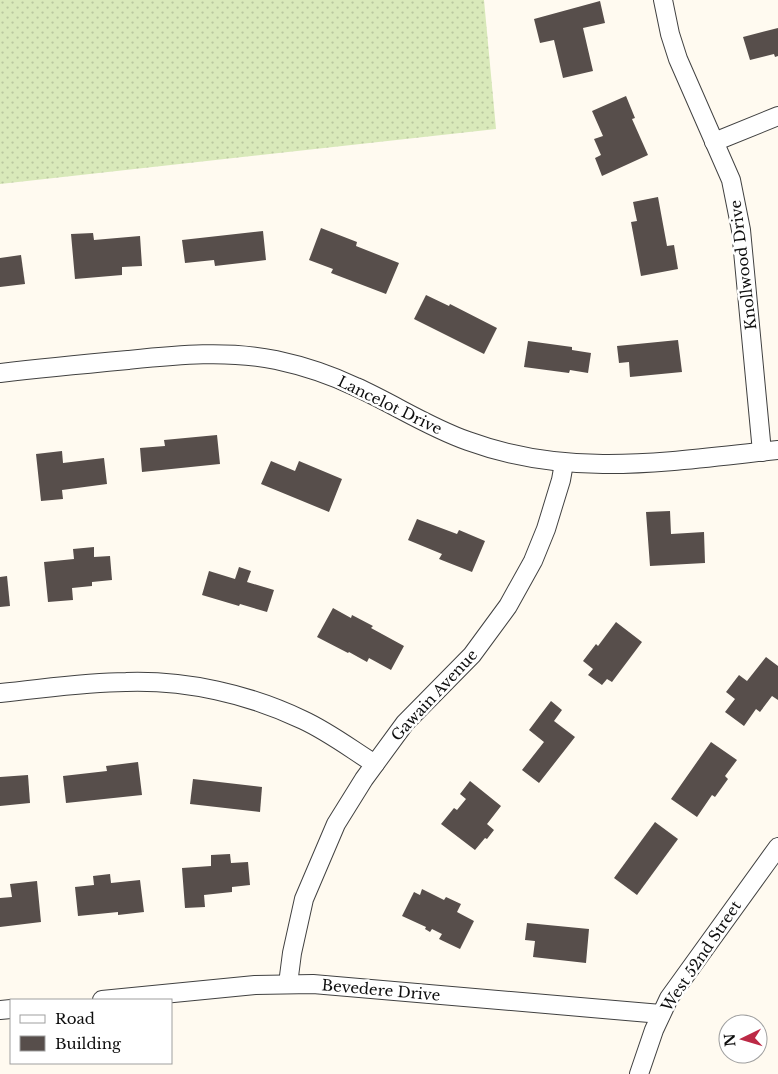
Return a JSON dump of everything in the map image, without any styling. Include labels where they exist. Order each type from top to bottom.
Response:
[{"type":"street","name":"Knollwood Drive","points":[[663,0],[670,34],[678,59],[731,180],[738,214],[770,451]]},
{"type":"street","points":[[714,142],[778,116]]},
{"type":"street","name":"Lancelot Drive","points":[[0,373],[197,354],[232,355],[275,360],[301,366],[342,380],[419,420],[467,441],[518,456],[564,463],[634,465],[770,451]]},
{"type":"street","name":"Gawain Avenue","points":[[288,984],[298,922],[310,882],[336,824],[344,809],[400,729],[472,655],[508,606],[533,561],[546,529],[561,480],[564,463]]},
{"type":"street","points":[[0,693],[126,682],[168,684],[212,690],[254,700],[302,719],[339,740],[375,764]]},
{"type":"street","name":"West 52nd Street","points":[[639,1074],[661,1014],[682,979],[778,847]]},
{"type":"street","name":"Bevedere Drive","points":[[114,999],[288,984],[330,985],[381,991],[661,1014]]},
{"type":"green space","points":[[0,0],[484,0],[496,129],[0,184]]},
{"type":"building","points":[[600,1],[605,23],[583,28],[593,71],[563,78],[554,40],[540,43],[534,19]]},
{"type":"building","points":[[778,28],[778,56],[775,57],[774,54],[750,60],[743,37]]},
{"type":"building","points":[[626,96],[635,118],[632,119],[648,155],[602,176],[595,158],[601,155],[594,139],[603,136],[592,111]]},
{"type":"building","points":[[658,197],[667,246],[674,245],[678,269],[641,276],[631,222],[637,221],[633,202]]},
{"type":"building","points":[[321,228],[357,242],[356,246],[399,263],[386,294],[331,273],[333,269],[309,260]]},
{"type":"building","points":[[263,231],[266,260],[215,266],[214,260],[185,263],[182,240]]},
{"type":"building","points":[[93,233],[94,240],[140,236],[142,266],[122,267],[122,275],[75,279],[71,234]]},
{"type":"building","points":[[21,255],[25,284],[0,287],[0,258]]},
{"type":"building","points":[[426,295],[449,306],[450,304],[497,328],[484,354],[414,319]]},
{"type":"building","points":[[678,340],[682,372],[630,377],[629,362],[619,363],[617,346]]},
{"type":"building","points":[[528,341],[572,347],[572,350],[591,353],[588,373],[570,370],[569,373],[524,367]]},
{"type":"building","points":[[217,435],[220,464],[142,472],[140,448],[165,446],[164,440]]},
{"type":"building","points":[[62,451],[63,463],[104,458],[107,484],[62,490],[63,499],[41,501],[36,454]]},
{"type":"building","points":[[271,461],[295,471],[299,461],[342,479],[329,512],[261,484]]},
{"type":"building","points":[[670,511],[671,534],[704,532],[705,563],[650,566],[646,512]]},
{"type":"building","points":[[417,519],[457,534],[459,530],[485,541],[472,572],[439,559],[442,554],[408,540]]},
{"type":"building","points":[[94,547],[94,557],[110,556],[112,580],[92,582],[92,586],[72,588],[73,600],[48,602],[44,562],[74,559],[73,549]]},
{"type":"building","points":[[239,567],[251,571],[247,582],[274,590],[267,612],[202,595],[209,571],[235,579]]},
{"type":"building","points":[[7,576],[10,606],[0,607],[0,577]]},
{"type":"building","points":[[333,608],[351,618],[352,615],[373,626],[371,628],[404,646],[391,670],[369,658],[367,662],[317,637]]},
{"type":"building","points":[[616,622],[642,642],[612,682],[607,679],[602,685],[588,675],[593,669],[583,661],[596,644],[598,646]]},
{"type":"building","points":[[766,657],[778,666],[778,700],[772,696],[760,712],[756,709],[744,726],[725,712],[735,699],[726,692],[739,675],[747,681]]},
{"type":"building","points":[[551,701],[562,710],[554,721],[575,737],[539,783],[522,770],[544,742],[529,730]]},
{"type":"building","points":[[711,742],[737,760],[725,776],[728,779],[715,797],[712,795],[697,817],[671,799]]},
{"type":"building","points":[[138,762],[142,795],[66,803],[63,776],[107,771],[106,766]]},
{"type":"building","points":[[28,775],[30,803],[0,806],[0,777]]},
{"type":"building","points":[[193,779],[262,787],[260,812],[190,804]]},
{"type":"building","points":[[470,781],[501,806],[487,824],[494,830],[475,850],[441,824],[454,808],[457,810],[466,799],[460,794]]},
{"type":"building","points":[[655,822],[678,839],[637,895],[614,878]]},
{"type":"building","points":[[230,854],[231,863],[248,862],[250,885],[232,887],[232,892],[204,895],[205,907],[185,908],[182,868],[211,866],[211,855]]},
{"type":"building","points":[[110,874],[111,883],[140,880],[144,912],[118,915],[118,912],[78,916],[75,887],[94,885],[93,876]]},
{"type":"building","points":[[37,881],[41,922],[0,927],[0,898],[12,897],[10,884]]},
{"type":"building","points":[[422,889],[444,900],[446,897],[461,904],[457,912],[474,921],[460,949],[439,939],[442,934],[432,929],[430,932],[425,929],[426,927],[402,916],[414,892],[420,895]]},
{"type":"building","points":[[527,923],[589,929],[586,963],[533,957],[535,941],[525,940]]}]
